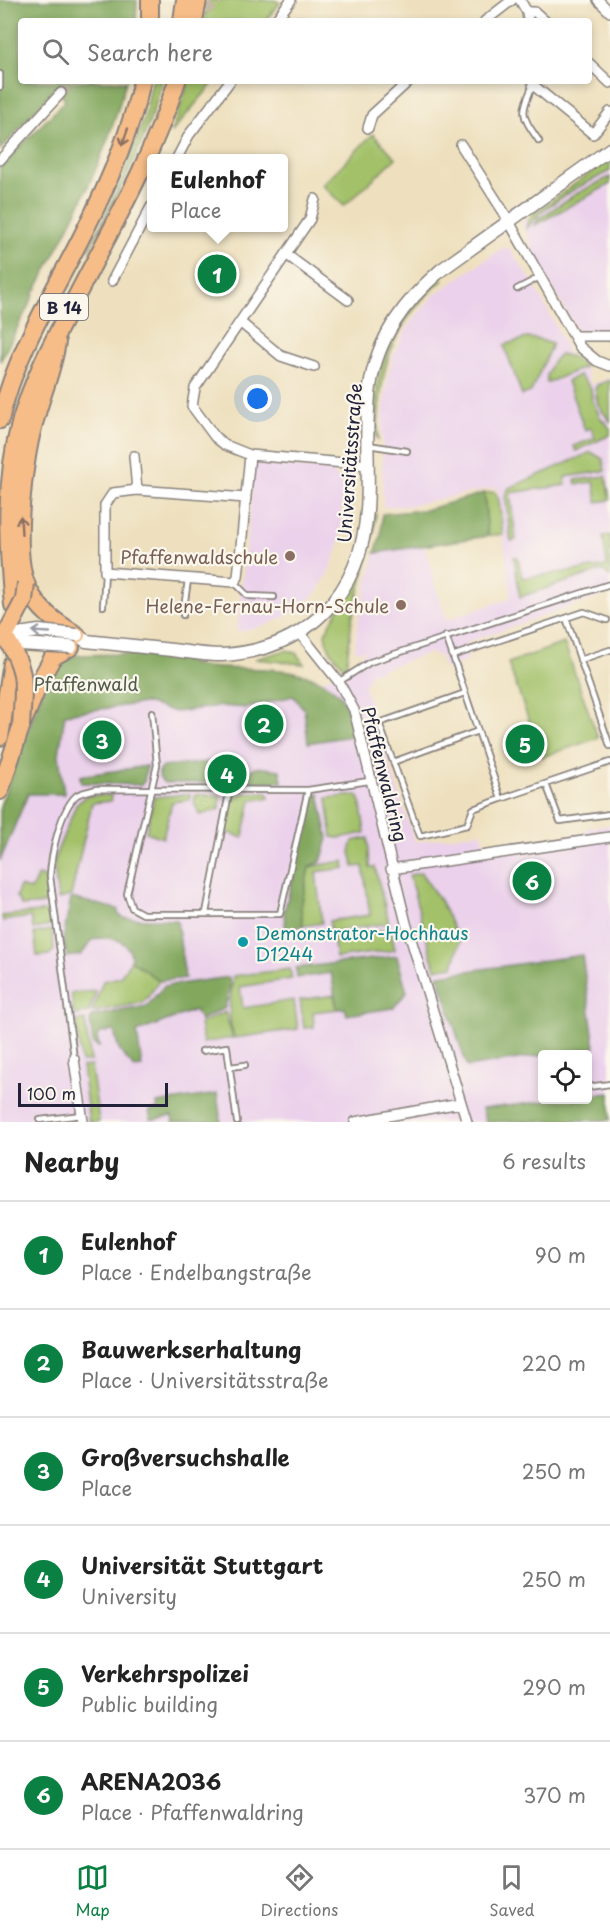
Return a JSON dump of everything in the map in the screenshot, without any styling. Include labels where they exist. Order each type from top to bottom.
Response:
[{"type":"highway","points":[[150,0],[150,18]]},
{"type":"highway","points":[[182,18],[185,0]]},
{"type":"highway","points":[[195,18],[198,0]]},
{"type":"highway","name":"B 14","points":[[0,420],[4,391],[26,342],[106,184],[125,139],[141,84]]},
{"type":"highway","name":"B 14","points":[[7,543],[2,527],[3,476],[15,419],[30,376],[112,216],[148,138],[166,84]]},
{"type":"highway","name":"B 14","points":[[150,154],[176,84]]},
{"type":"highway","name":"B 14","points":[[12,605],[7,543],[10,471],[21,420],[42,362],[147,162]]},
{"type":"highway","name":"B 14","points":[[1,635],[24,600],[26,583],[21,515],[24,471],[35,417],[54,367],[58,332]]},
{"type":"highway","name":"B 14","points":[[26,583],[44,610],[78,641]]},
{"type":"highway","points":[[1,635],[19,659],[24,674],[21,727]]},
{"type":"highway","points":[[0,791],[21,727],[48,664],[58,653],[78,641]]},
{"type":"highway","points":[[0,737],[12,663]]},
{"type":"street","points":[[277,18],[291,0]]},
{"type":"street","points":[[489,18],[512,0]]},
{"type":"street","points":[[520,0],[527,16],[535,12],[542,18]]},
{"type":"street","points":[[598,0],[610,12]]},
{"type":"street","points":[[592,66],[610,83]]},
{"type":"street","points":[[180,154],[189,135],[228,84]]},
{"type":"street","points":[[368,128],[372,115],[406,84]]},
{"type":"street","points":[[534,84],[593,134],[610,112]]},
{"type":"street","points":[[0,160],[61,93]]},
{"type":"street","points":[[461,145],[509,221],[574,336],[585,352],[610,366]]},
{"type":"street","name":"Universitätsstraße","points":[[1,635],[39,631],[78,641],[220,655],[264,647],[299,632],[333,605],[359,556],[367,510],[370,387],[379,351],[391,324],[415,292],[441,270],[610,149]]},
{"type":"street","points":[[315,199],[310,219],[195,388],[192,406],[215,437],[225,445],[250,455],[368,465]]},
{"type":"street","points":[[112,281],[147,215]]},
{"type":"street","points":[[287,255],[348,300]]},
{"type":"street","points":[[241,323],[281,356],[314,367]]},
{"type":"street","points":[[574,336],[610,336]]},
{"type":"street","points":[[246,498],[119,490],[107,498],[104,519],[105,572],[234,582],[238,577],[246,498],[250,455]]},
{"type":"street","points":[[134,456],[137,490]]},
{"type":"street","name":"Pfaffenwaldring","points":[[299,632],[339,682],[354,710],[391,868],[467,1122]]},
{"type":"street","name":"Pfaffenwaldring","points":[[391,868],[610,837]]},
{"type":"street","points":[[74,1059],[83,1118]]},
{"type":"street","points":[[355,1122],[460,1103]]},
{"type":"lane","points":[[0,75],[0,87]]},
{"type":"lane","points":[[533,84],[523,109],[525,121],[539,141]]},
{"type":"lane","points":[[517,289],[540,277]]},
{"type":"lane","points":[[368,445],[406,451]]},
{"type":"lane","points":[[103,606],[105,572]]},
{"type":"lane","points":[[183,615],[188,580]]},
{"type":"lane","points":[[234,582],[248,596],[274,597]]},
{"type":"lane","points":[[339,682],[370,662],[610,584]]},
{"type":"lane","points":[[452,656],[584,612],[607,620]]},
{"type":"lane","points":[[566,618],[610,746]]},
{"type":"lane","points":[[446,636],[501,799]]},
{"type":"lane","points":[[580,660],[610,650]]},
{"type":"lane","points":[[465,693],[379,723],[420,836],[467,825],[473,809],[610,762]]},
{"type":"lane","points":[[152,712],[157,765],[127,894],[132,908],[143,914],[280,914],[308,790]]},
{"type":"lane","points":[[393,762],[478,732]]},
{"type":"lane","points":[[74,1059],[50,876],[51,854],[67,809],[78,795],[96,789],[308,790],[369,781]]},
{"type":"lane","points":[[546,784],[560,821],[610,814]]},
{"type":"lane","points":[[206,913],[230,788]]},
{"type":"lane","points":[[202,1051],[227,1047],[237,1122]]},
{"type":"lane","points":[[230,1067],[245,1065]]},
{"type":"lane","points":[[592,1086],[610,1084]]},
{"type":"lane","points":[[40,1120],[83,1118]]},
{"type":"shaded area","points":[[610,165],[610,330],[584,334],[574,326],[533,252],[522,222]]},
{"type":"shaded area","points":[[502,248],[509,248],[530,278],[568,354],[585,367],[590,385],[610,378],[610,593],[467,642],[471,653],[466,655],[467,661],[444,669],[439,654],[434,656],[432,652],[371,673],[364,686],[415,842],[482,832],[485,848],[587,834],[586,828],[610,825],[610,1122],[0,1122],[0,861],[28,794],[64,794],[59,755],[64,714],[145,703],[176,712],[219,706],[247,708],[293,696],[346,668],[367,650],[355,651],[357,625],[375,553],[424,545],[446,620],[511,598],[497,487],[408,506],[383,507],[382,431],[386,386],[393,356],[409,324],[434,295]]},
{"type":"shaded area","name":"Pfaffenwaldschule","points":[[255,463],[330,470],[343,484],[340,542],[330,570],[318,591],[301,608],[267,625],[237,632]]},
{"type":"green space","points":[[0,0],[137,0],[136,18],[18,18],[18,84],[125,84],[99,162],[63,239],[36,290],[32,293],[34,295],[0,362],[0,167],[65,101],[57,86],[0,150]]},
{"type":"green space","points":[[209,0],[275,0],[280,3],[268,18],[205,18]]},
{"type":"green space","points":[[151,84],[161,84],[140,146],[89,250],[122,179],[145,117]]},
{"type":"green space","points":[[188,84],[212,84],[171,133]]},
{"type":"green space","points":[[373,134],[396,158],[344,206],[322,185]]},
{"type":"green space","points":[[610,159],[610,171],[575,189],[542,211],[526,229],[528,220],[533,214]]},
{"type":"green space","points":[[610,177],[610,184],[535,225],[538,219],[576,194]]},
{"type":"green space","points":[[438,278],[443,280],[410,314],[391,351],[381,393],[378,440],[375,434],[376,393],[385,356],[401,323]]},
{"type":"green space","points":[[527,338],[552,344],[531,392],[522,395],[504,345]]},
{"type":"green space","points":[[561,354],[572,357],[585,367],[547,383],[550,367]]},
{"type":"green space","points":[[579,375],[591,388],[592,399],[600,417],[610,428],[610,435],[576,451],[574,446],[595,438],[591,428],[585,430],[567,381]]},
{"type":"green space","points":[[610,380],[610,422],[598,405],[595,389],[597,385]]},
{"type":"green space","points":[[591,452],[603,459],[605,471],[565,477],[566,485],[510,493],[516,540],[511,541],[505,495],[509,488]]},
{"type":"green space","points":[[606,476],[610,500],[597,502],[594,482],[576,484],[575,480]]},
{"type":"green space","points":[[495,492],[499,500],[503,534],[488,536],[484,493]]},
{"type":"green space","points":[[484,493],[488,536],[375,553],[381,535],[382,514],[425,510]]},
{"type":"green space","points":[[372,513],[376,514],[375,528],[352,619],[346,668],[331,652],[325,633],[362,568],[371,531]]},
{"type":"green space","points":[[610,535],[610,577],[603,570],[520,597],[514,557],[518,557],[522,578],[607,566],[603,536]]},
{"type":"green space","points":[[564,643],[598,738],[542,757],[508,663]]},
{"type":"green space","points":[[287,650],[296,653],[304,664],[255,659]]},
{"type":"green space","name":"Pfaffenwald","points":[[79,655],[158,656],[180,659],[203,667],[275,670],[309,676],[324,683],[342,697],[348,713],[352,736],[308,743],[304,709],[293,696],[247,708],[219,706],[176,712],[145,703],[65,714],[59,755],[64,794],[28,794],[0,861],[0,806],[48,676],[61,662]]},
{"type":"green space","points":[[235,759],[238,771],[236,783],[164,783],[159,777],[159,771],[163,767]]},
{"type":"green space","points":[[147,766],[144,782],[140,785],[81,783],[80,776]]},
{"type":"green space","points":[[256,767],[280,770],[282,782],[252,782],[248,779],[249,771]]},
{"type":"green space","points":[[268,792],[269,798],[251,800],[243,838],[225,831],[233,797],[242,793]]},
{"type":"green space","points":[[190,794],[189,800],[172,802],[163,838],[146,832],[154,797]]},
{"type":"green space","points":[[195,794],[220,796],[220,809],[200,815],[194,803]]},
{"type":"green space","points":[[319,794],[328,838],[321,862],[309,867],[301,907],[303,926],[289,929],[285,926],[284,912],[314,795]]},
{"type":"green space","points":[[111,795],[111,801],[92,803],[71,896],[58,899],[54,868],[56,854],[76,805],[86,796]]},
{"type":"green space","points":[[357,795],[360,799],[365,833],[339,838],[332,837],[327,798]]},
{"type":"green space","points":[[368,838],[370,867],[375,867],[389,923],[331,932],[329,921],[370,915],[363,866],[354,867],[350,852],[353,841]]},
{"type":"green space","points":[[344,861],[345,868],[316,872],[322,923],[303,926],[301,907],[309,867]]},
{"type":"green space","points":[[421,873],[441,902],[458,938],[461,937],[453,966],[435,969],[409,875]]},
{"type":"green space","points":[[38,875],[45,877],[47,900],[45,904],[22,906],[16,897],[20,886],[31,890]]},
{"type":"green space","points":[[71,898],[118,909],[118,914],[124,918],[177,920],[185,978],[159,981],[131,960],[127,947],[118,940],[93,939],[81,955],[67,957],[63,939]]},
{"type":"green space","points":[[47,911],[51,926],[33,929],[31,917],[3,921],[2,916]]},
{"type":"green space","points":[[391,929],[395,950],[336,958],[333,937]]},
{"type":"green space","points":[[52,930],[54,950],[49,955],[37,956],[34,933]]},
{"type":"green space","points":[[582,955],[595,1047],[576,1050],[538,1050],[538,1056],[467,1067],[438,975]]},
{"type":"green space","points":[[397,956],[407,992],[393,1008],[347,1015],[345,1008],[337,1009],[331,973],[297,978],[296,968]]},
{"type":"green space","points":[[131,960],[159,981],[146,1000],[141,1003],[92,1012],[103,981],[120,977]]},
{"type":"green space","points":[[290,969],[292,979],[240,987],[243,1008],[294,1000],[298,1029],[235,1038],[229,1015],[233,976]]},
{"type":"green space","points":[[229,977],[230,987],[225,1008],[200,1020],[195,1010],[137,1032],[142,1067],[134,1068],[119,1050],[114,1031],[102,1032],[97,1037],[99,1047],[93,1044],[90,1021],[93,1016],[147,1006],[164,986]]},
{"type":"green space","points":[[96,991],[89,1012],[74,1015],[71,993]]},
{"type":"green space","points":[[334,995],[337,1009],[313,1012],[314,1027],[304,1028],[300,1000]]},
{"type":"green space","points":[[225,1012],[233,1038],[203,1043],[200,1023]]},
{"type":"green space","points":[[85,1020],[91,1061],[81,1062],[76,1021]]},
{"type":"green space","points":[[91,1066],[99,1122],[89,1122],[82,1067]]},
{"type":"green space","points":[[610,1093],[610,1120],[486,1122],[482,1109],[538,1102],[538,1104],[592,1104],[592,1095]]},
{"type":"green space","points":[[217,1094],[221,1122],[173,1122],[172,1116],[151,1120],[149,1111],[158,1109],[157,1103]]},
{"type":"tunnel","points":[[197,18],[219,0]]},
{"type":"tunnel","points":[[61,93],[72,84]]},
{"type":"place","name":"Eulenhof","points":[[217,274]]},
{"type":"place","name":"Pfaffenwaldschule","points":[[290,556]]},
{"type":"place","name":"Helene-Fernau-Horn-Schule","points":[[401,605]]},
{"type":"place","name":"Bauwerkserhaltung","points":[[264,724]]},
{"type":"place","name":"Großversuchshalle","points":[[102,740]]},
{"type":"place","name":"Verkehrspolizei","points":[[525,744]]},
{"type":"place","name":"Universität Stuttgart","points":[[227,774]]},
{"type":"place","name":"ARENA2036","points":[[532,881]]},
{"type":"place","name":"Demonstrator-Hochhaus D1244","points":[[243,942]]}]
